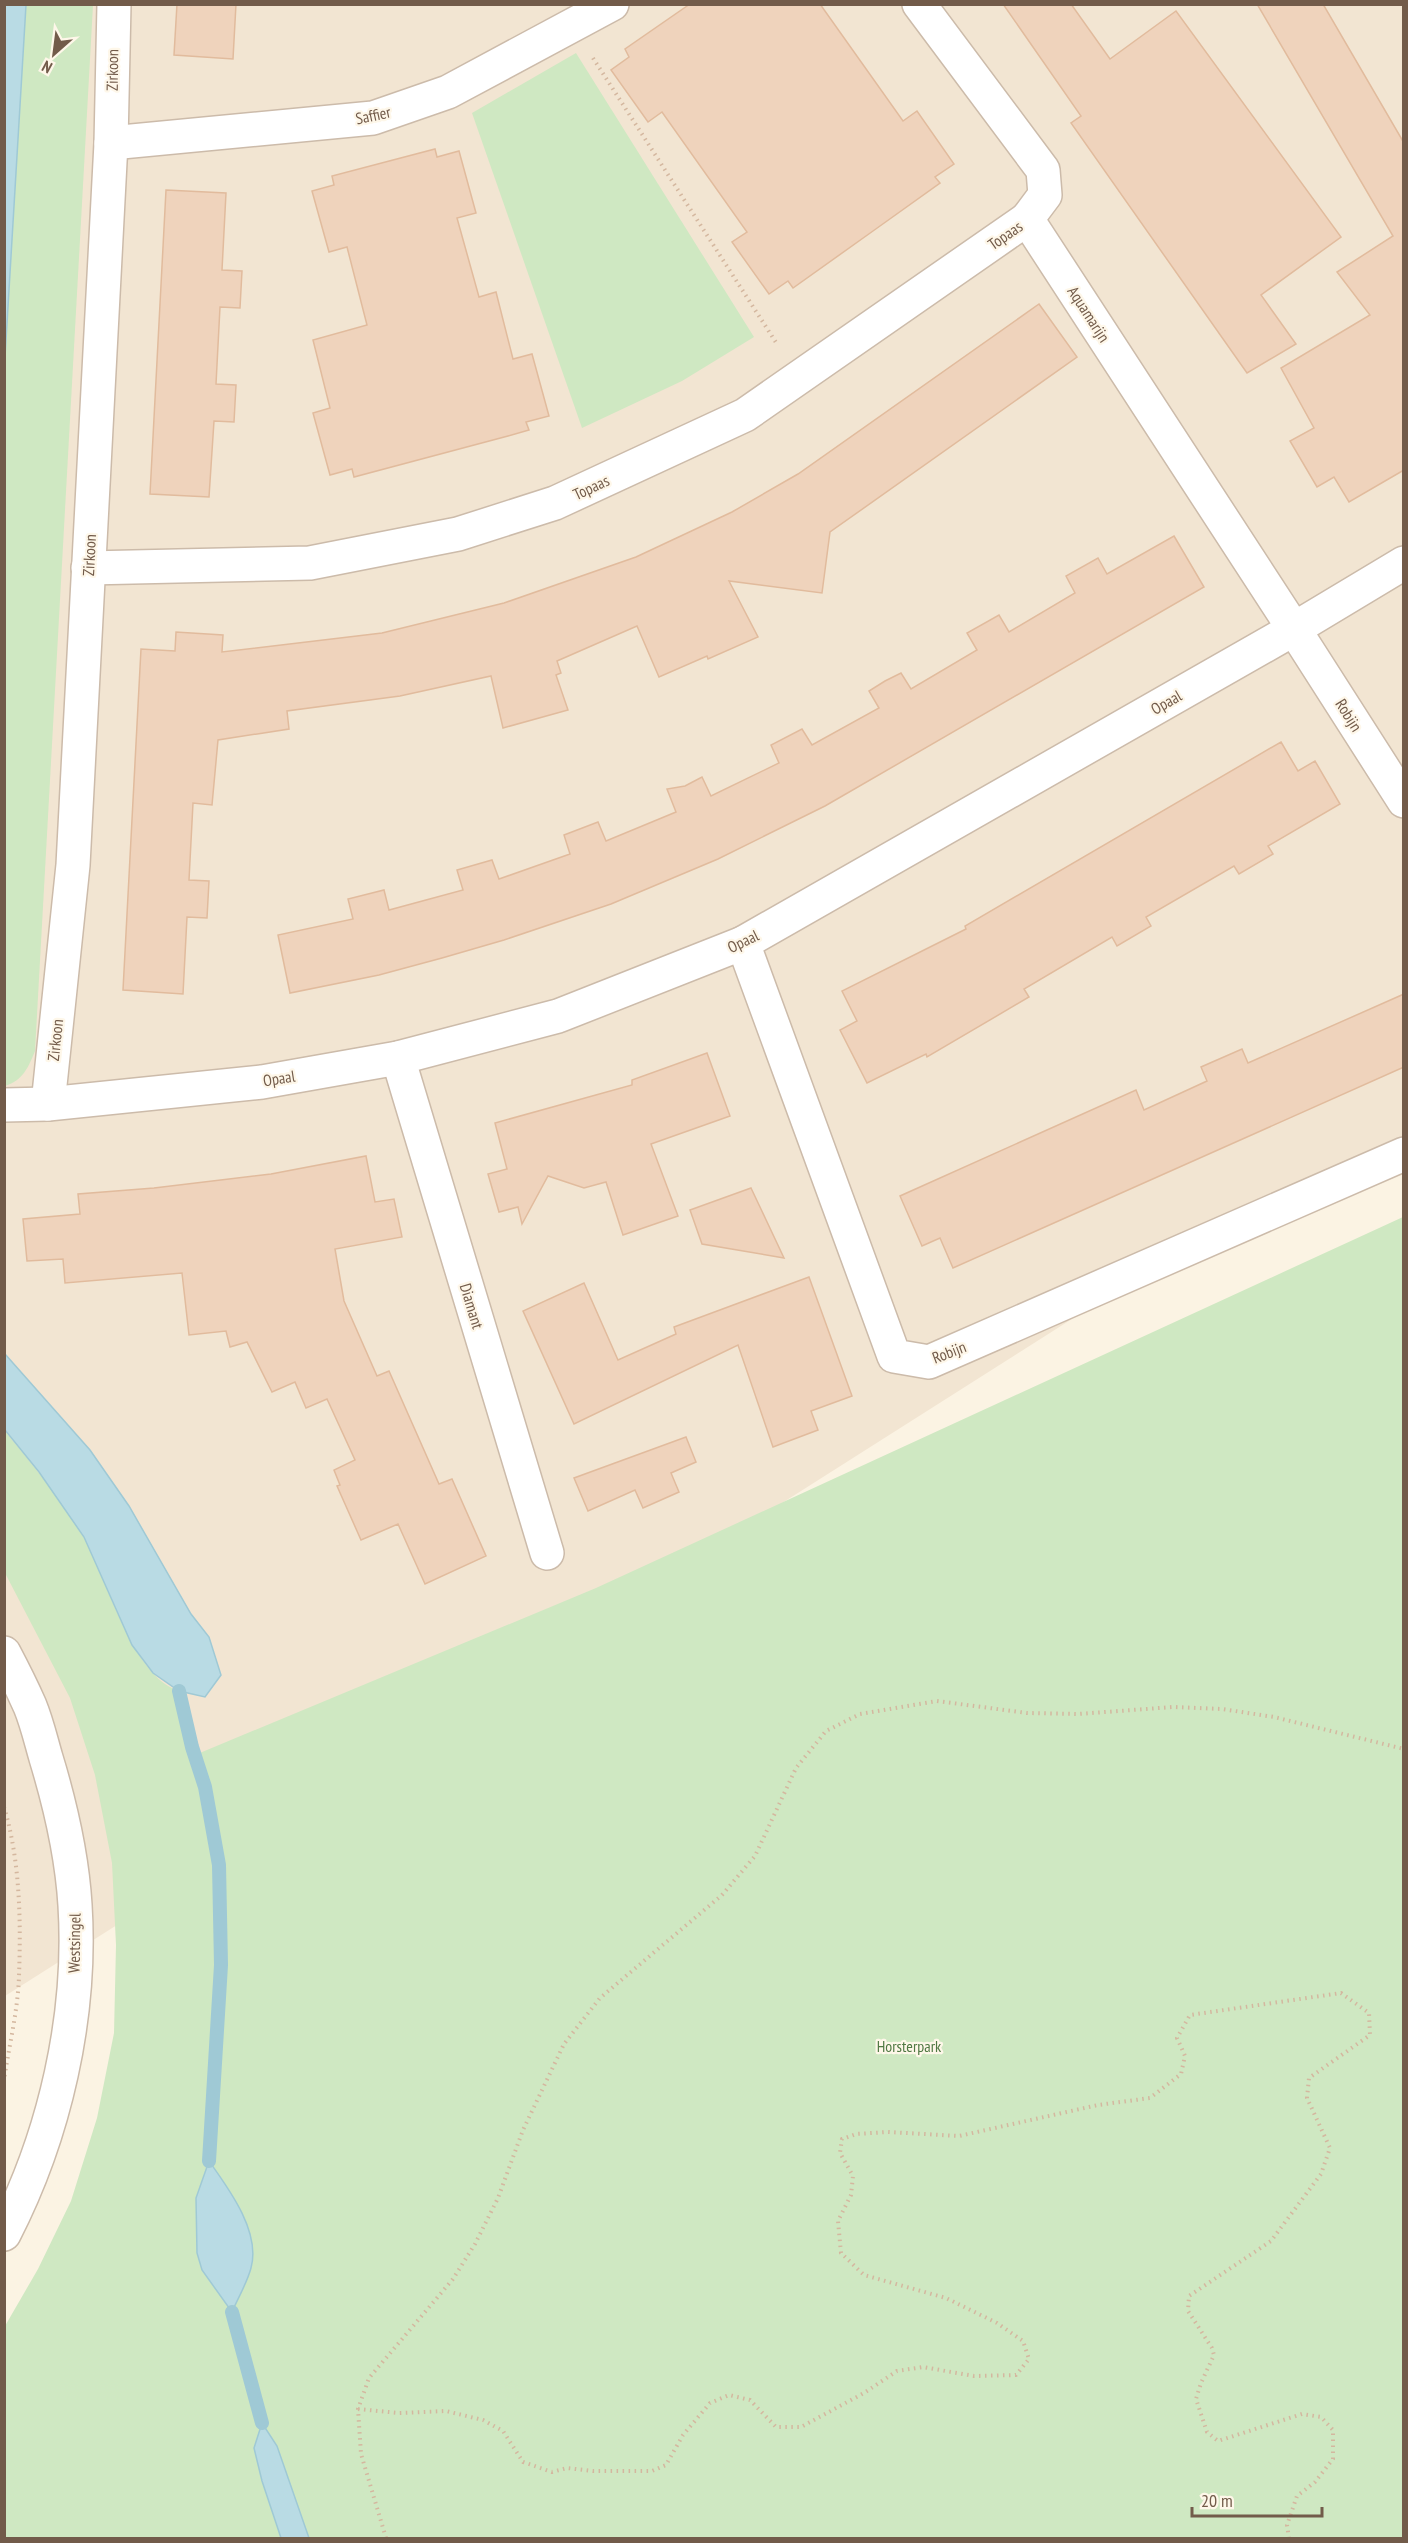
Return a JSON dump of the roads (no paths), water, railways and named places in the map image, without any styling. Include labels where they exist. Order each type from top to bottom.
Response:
[{"type":"street","name":"Zirkoon","points":[[48,1104],[73,865],[111,143],[114,4]]},
{"type":"street","name":"Saffier","points":[[111,143],[373,118],[448,92],[573,27],[612,4]]},
{"type":"street","points":[[919,4],[1043,170],[1045,195],[1027,219]]},
{"type":"street","name":"Topaas","points":[[88,568],[310,562],[458,534],[566,499],[745,415],[1027,219]]},
{"type":"street","name":"Aquamarijn","points":[[1027,219],[1294,628]]},
{"type":"street","name":"Opaal","points":[[4,1105],[48,1104],[262,1082],[398,1058],[558,1016],[743,943],[1404,563]]},
{"type":"street","name":"Robijn","points":[[1294,628],[1404,801]]},
{"type":"street","name":"Robijn","points":[[743,943],[894,1356],[929,1362],[1404,1154]]},
{"type":"street","name":"Diamant","points":[[398,1058],[547,1553]]},
{"type":"street","name":"Westsingel","points":[[4,1653],[31,1708],[59,1801],[75,1904],[74,1977],[65,2056],[45,2132],[22,2201],[4,2234]]},
{"type":"water","points":[[4,5],[26,5],[5,357]]},
{"type":"water","points":[[5,1354],[90,1450],[129,1506],[191,1614],[209,1637],[221,1675],[205,1697],[179,1691],[153,1673],[132,1645],[84,1537],[39,1472],[5,1430]]},
{"type":"water","points":[[209,2161],[234,2198],[251,2240],[253,2254],[251,2268],[232,2312],[202,2270],[197,2253],[196,2198]]},
{"type":"water","points":[[262,2423],[277,2446],[309,2538],[281,2538],[262,2481],[254,2448]]},
{"type":"waterway","points":[[179,1691],[192,1747],[205,1787],[219,1865],[221,1965],[209,2161]]},
{"type":"waterway","points":[[232,2312],[262,2423]]},
{"type":"park label","name":"Horsterpark","points":[[909,2046]]}]
